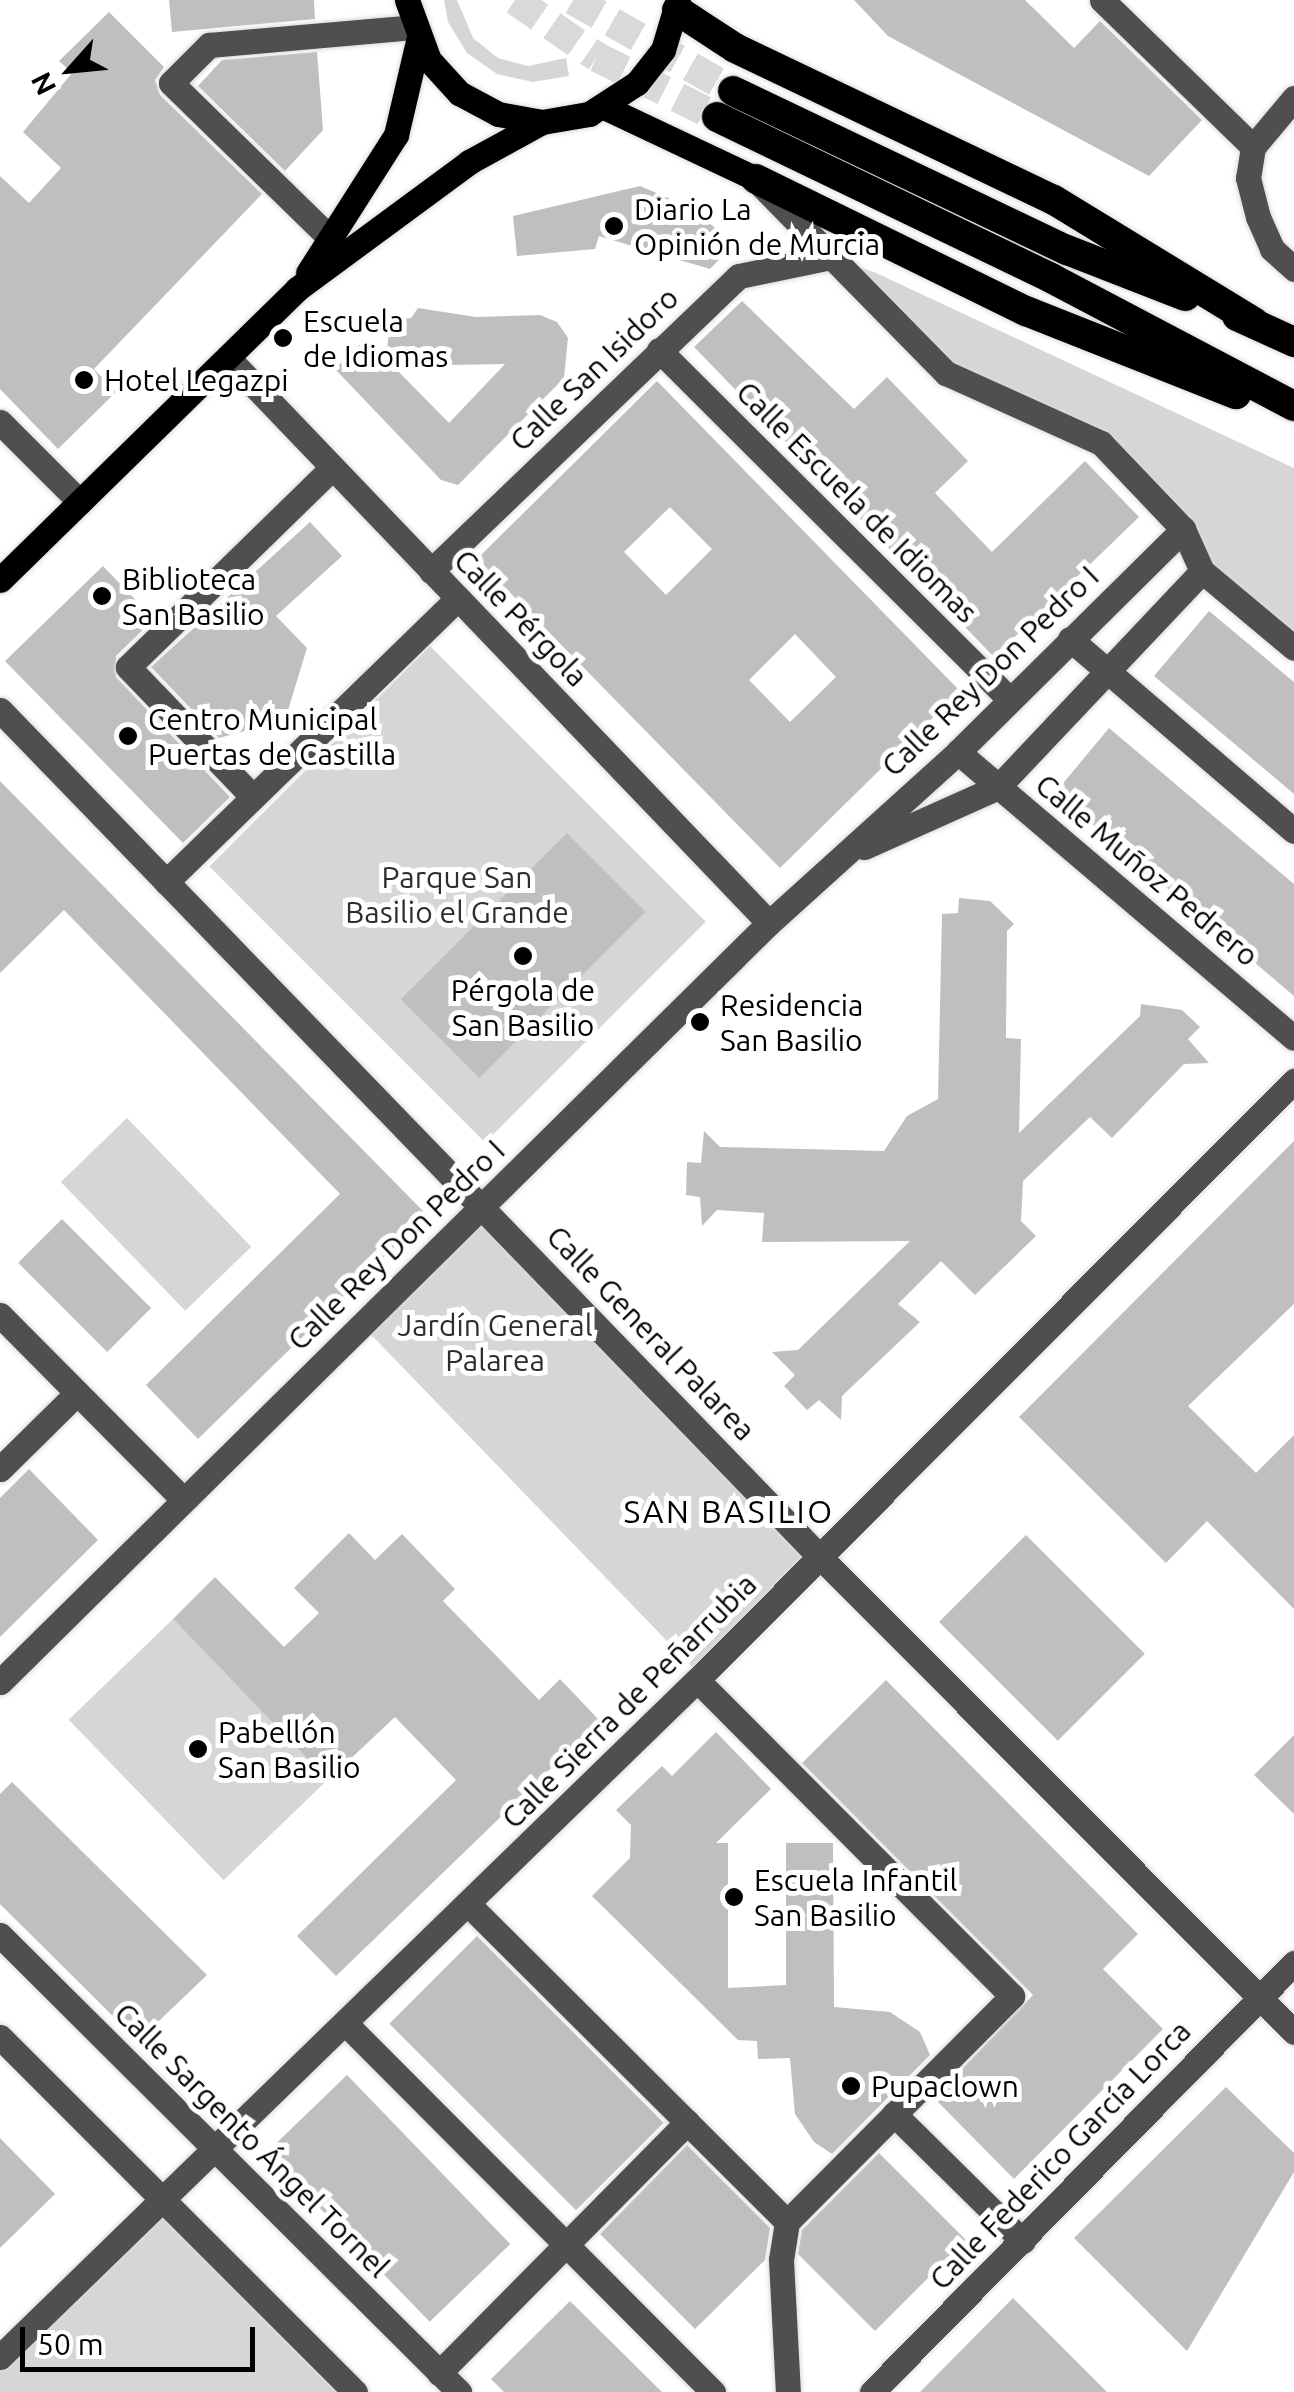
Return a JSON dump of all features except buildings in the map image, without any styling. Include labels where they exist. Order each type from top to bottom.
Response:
[{"type":"highway","points":[[677,5],[735,48],[1054,200],[1254,322],[1294,342]]},
{"type":"highway","points":[[1254,322],[1066,250],[724,104],[1294,406]]},
{"type":"highway","points":[[756,179],[1026,311],[1294,417]]},
{"type":"main road","points":[[407,0],[416,34],[442,78],[478,105],[542,122]]},
{"type":"main road","points":[[0,580],[297,290],[470,162],[542,122],[604,108],[652,68],[677,5]]},
{"type":"main road","points":[[297,290],[396,134],[416,34]]},
{"type":"main road","points":[[604,108],[756,179]]},
{"type":"street","points":[[1103,1],[1253,147]]},
{"type":"street","points":[[330,238],[171,83],[208,44],[416,34]]},
{"type":"street","points":[[1294,98],[1253,147],[1248,178],[1258,217],[1272,248],[1294,269]]},
{"type":"street","points":[[756,179],[826,258],[946,373],[1100,443],[1183,529],[1202,571],[1294,648]]},
{"type":"street","name":"Calle San Isidoro","points":[[431,571],[739,276],[826,258]]},
{"type":"street","name":"Calle Escuela de Idiomas","points":[[660,350],[1009,699]]},
{"type":"street","name":"Calle Pérgola","points":[[228,358],[769,923]]},
{"type":"street","points":[[0,422],[80,502]]},
{"type":"street","points":[[252,796],[128,666],[332,468]]},
{"type":"street","name":"Calle Rey Don Pedro I","points":[[0,1682],[769,923],[958,752],[1183,529]]},
{"type":"street","name":"Calle Rey Don Pedro I","points":[[841,858],[998,787],[1202,571]]},
{"type":"street","points":[[166,882],[457,598]]},
{"type":"street","points":[[1070,639],[1294,831]]},
{"type":"street","name":"Calle General Palarea","points":[[0,710],[484,1204],[820,1558],[1294,2032]]},
{"type":"street","name":"Calle Muñoz Pedrero","points":[[958,752],[1294,1038]]},
{"type":"street","name":"Calle Sierra de Peñarrubia","points":[[0,2357],[165,2202],[698,1680],[1294,1081]]},
{"type":"street","points":[[0,1315],[183,1499]]},
{"type":"street","points":[[0,1469],[76,1394]]},
{"type":"street","points":[[698,1680],[1012,1996],[786,2222],[782,2260],[788,2392]]},
{"type":"street","points":[[468,1905],[786,2222]]},
{"type":"street","name":"Calle Sargento Ángel Tornel","points":[[0,1935],[459,2392]]},
{"type":"street","name":"Calle Federico García Lorca","points":[[872,2392],[1294,1963]]},
{"type":"street","points":[[346,2024],[713,2392]]},
{"type":"street","points":[[0,2037],[355,2392]]},
{"type":"street","points":[[894,2114],[1023,2240]]},
{"type":"street","points":[[439,2372],[688,2122]]},
{"type":"green space","points":[[444,0],[457,0],[473,38],[498,58],[528,66],[566,58],[569,76],[533,82],[497,74],[467,53],[448,22]]},
{"type":"green space","points":[[826,258],[874,272],[1294,468],[1294,648],[1202,571],[1101,443],[946,373]]},
{"type":"green space","name":"Parque San Basilio el Grande","points":[[430,646],[706,922],[485,1142],[209,867]]},
{"type":"green space","points":[[127,1118],[251,1247],[185,1311],[61,1182]]},
{"type":"green space","name":"Jardín General Palarea","points":[[484,1204],[822,1554],[699,1674],[360,1323]]},
{"type":"green space","name":"Pabellón San Basilio","points":[[173,1619],[328,1779],[224,1880],[69,1720]]},
{"type":"green space","points":[[165,2202],[355,2392],[0,2392],[0,2357]]},
{"type":"tunnel","points":[[515,0],[597,57],[717,117]]},
{"type":"tunnel","points":[[573,0],[733,91]]},
{"type":"place","name":"Diario La Opinión de Murcia","points":[[614,226]]},
{"type":"place","name":"Escuela de Idiomas","points":[[283,338]]},
{"type":"place","name":"Hotel Legazpi","points":[[84,380]]},
{"type":"place","name":"Biblioteca San Basilio","points":[[102,596]]},
{"type":"place","name":"Centro Municipal Puertas de Castilla","points":[[128,736]]},
{"type":"place","name":"Pérgola de San Basilio","points":[[523,956]]},
{"type":"place","name":"Residencia San Basilio","points":[[700,1022]]},
{"type":"place","name":"Pabellón San Basilio","points":[[198,1749]]},
{"type":"place","name":"Escuela Infantil San Basilio","points":[[734,1897]]},
{"type":"place","name":"Pupaclown","points":[[851,2086]]},
{"type":"district","name":"SAN BASILIO","points":[[729,1511]]}]
